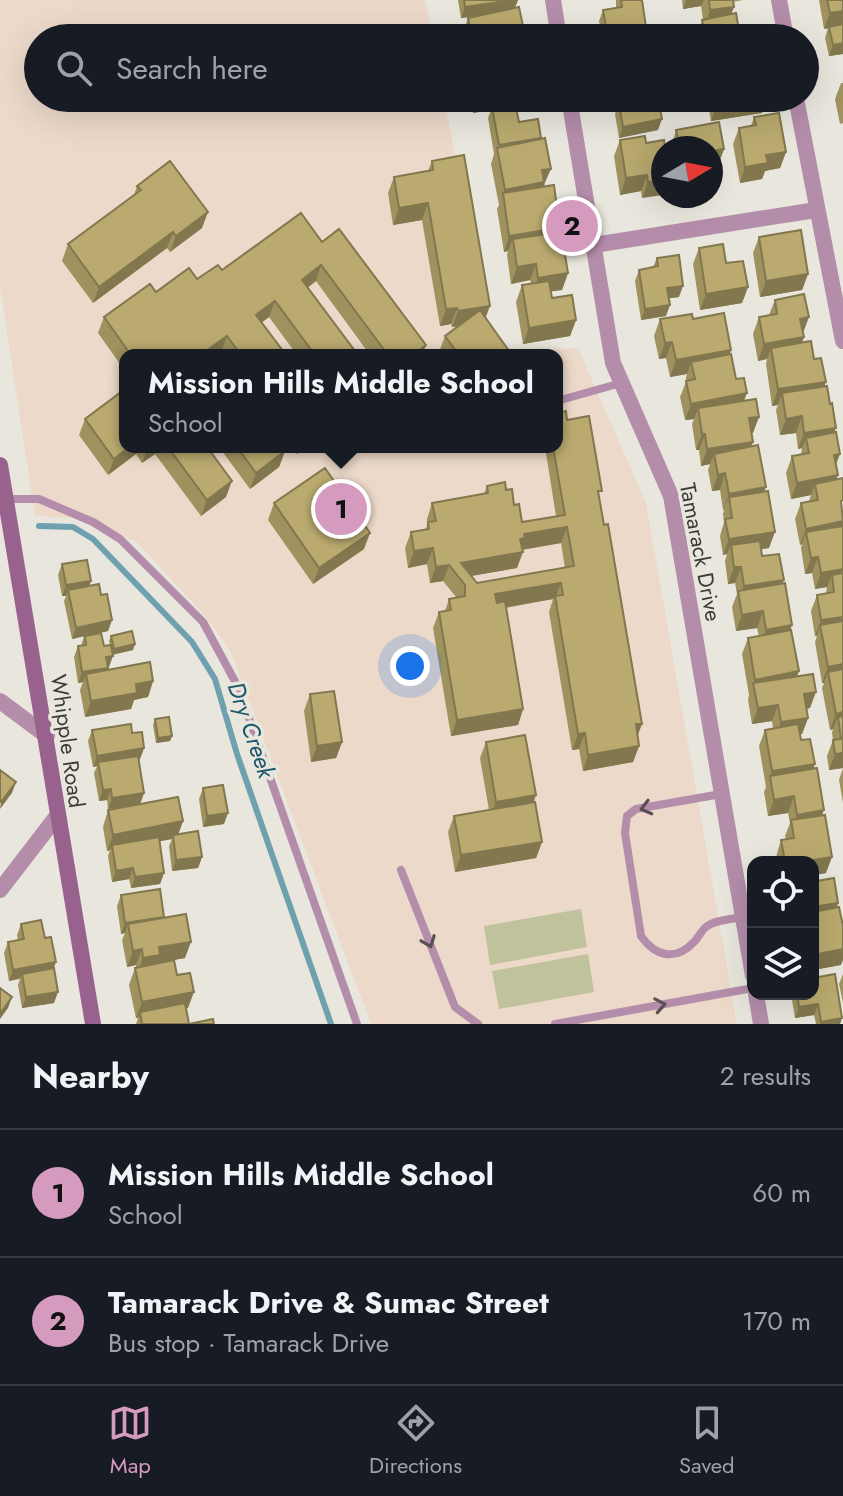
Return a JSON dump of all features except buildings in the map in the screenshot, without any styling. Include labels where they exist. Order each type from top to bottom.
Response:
[{"type":"main road","name":"Whipple Road","points":[[0,465],[93,1024]]},
{"type":"street","points":[[553,0],[557,24]]},
{"type":"street","points":[[779,0],[783,24]]},
{"type":"street","name":"Tamarack Drive","points":[[571,112],[613,363],[671,496],[747,941]]},
{"type":"street","points":[[798,112],[843,341]]},
{"type":"street","points":[[594,245],[816,210]]},
{"type":"street","points":[[0,701],[47,736]]},
{"type":"street","points":[[0,890],[57,816]]},
{"type":"street","points":[[757,1000],[761,1024]]},
{"type":"lane","points":[[563,399],[621,383]]},
{"type":"lane","points":[[5,499],[39,499],[93,522],[120,539],[203,622],[238,687],[357,1024]]},
{"type":"lane","points":[[722,794],[636,809],[627,816],[625,833],[641,936],[649,948],[659,954],[681,952],[693,944],[708,924],[743,917]]},
{"type":"lane","points":[[401,870],[455,1007],[478,1024]]},
{"type":"lane","points":[[555,1024],[747,989]]},
{"type":"shaded area","points":[[0,0],[425,0],[430,24],[24,24],[24,112],[447,112],[488,323],[505,349],[119,349],[119,453],[563,453],[563,349],[554,349],[578,348],[646,503],[737,1024],[371,1024],[231,652],[206,617],[136,541],[73,518],[35,516],[0,286]]},
{"type":"green space","points":[[581,909],[587,947],[490,965],[484,926]]},
{"type":"green space","points":[[588,954],[594,992],[499,1009],[492,971]]},
{"type":"waterway","name":"Dry Creek","points":[[39,526],[73,527],[93,539],[192,642],[215,679],[237,754],[331,1024]]},
{"type":"place","name":"Tamarack Drive & Sumac Street","points":[[572,226]]},
{"type":"place","name":"Mission Hills Middle School","points":[[341,509]]}]
